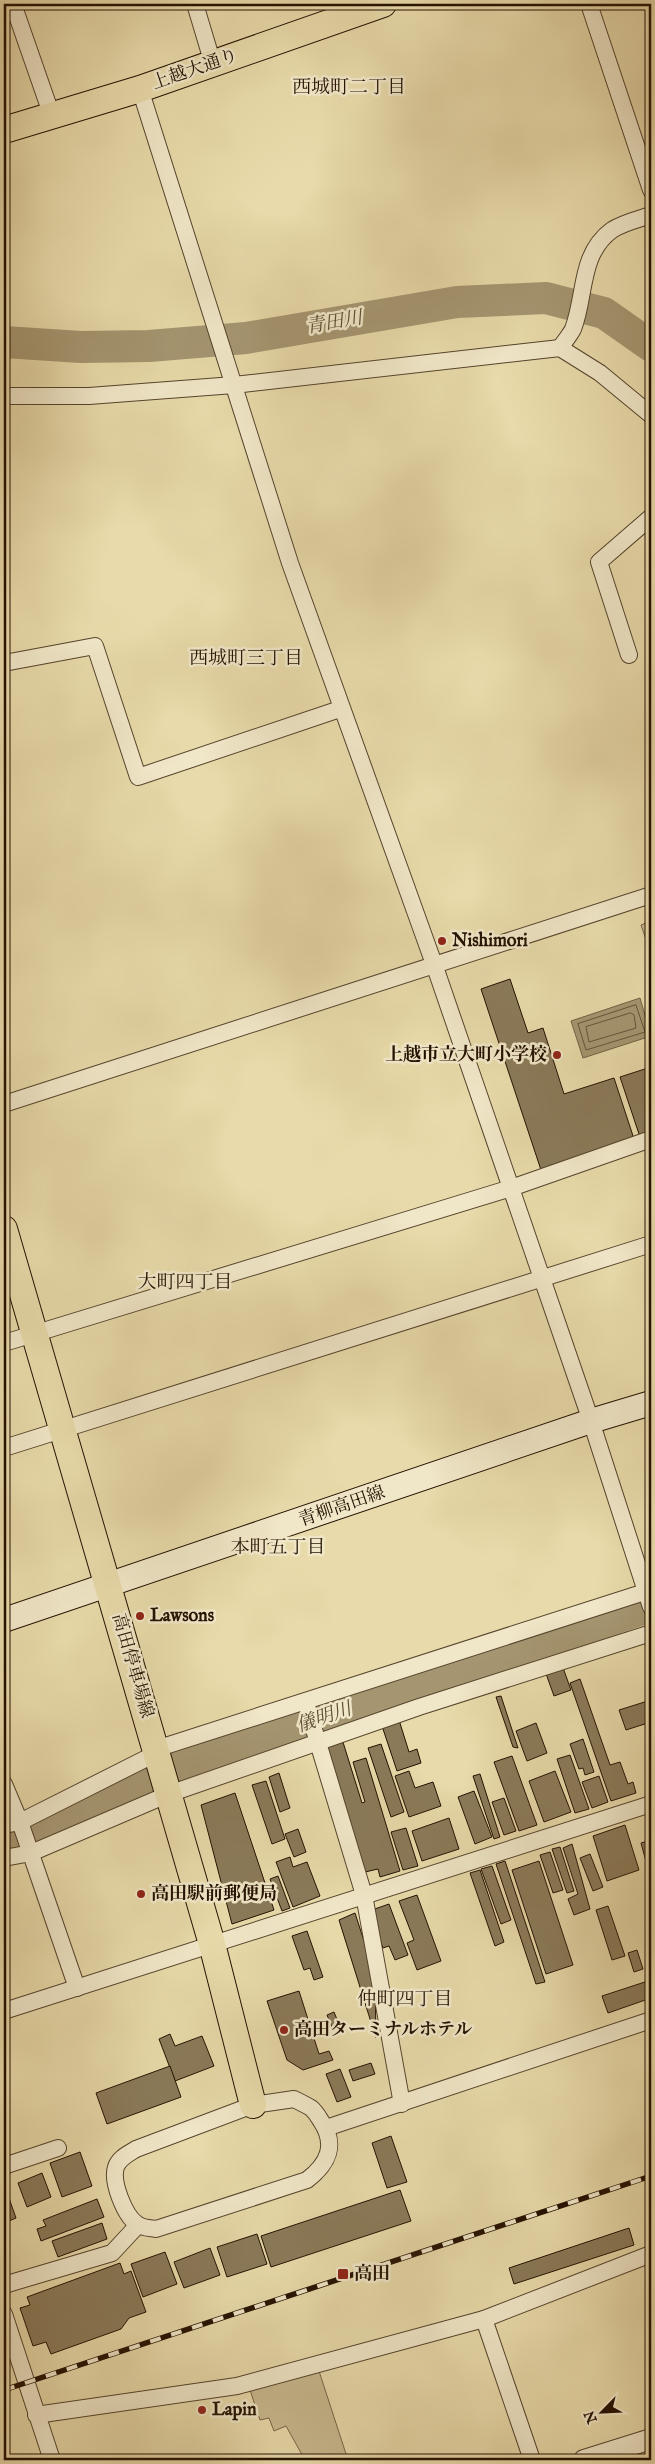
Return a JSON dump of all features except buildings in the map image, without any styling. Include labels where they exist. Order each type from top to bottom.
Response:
[{"type":"main road","name":"上越大通り","points":[[4,130],[140,89],[375,5]]},
{"type":"main road","name":"高田停車場線","points":[[4,1228],[61,1430],[109,1586],[212,1944],[253,2106]]},
{"type":"main road","name":"青柳高田線","points":[[4,1620],[109,1586],[591,1421],[651,1403]]},
{"type":"street","points":[[12,4],[52,116]]},
{"type":"street","points":[[195,4],[212,64]]},
{"type":"street","points":[[589,4],[651,190]]},
{"type":"street","points":[[12,1824],[162,1768],[307,1707],[650,1596],[434,964],[340,709],[290,562],[140,89]]},
{"type":"street","points":[[560,348],[573,329],[584,277],[592,253],[599,242],[613,229],[651,215]]},
{"type":"street","points":[[4,396],[89,396],[232,377],[560,348],[600,373],[651,415]]},
{"type":"street","points":[[630,655],[600,562],[651,517]]},
{"type":"street","points":[[4,663],[95,646],[138,777],[340,709]]},
{"type":"street","points":[[4,1104],[651,895]]},
{"type":"street","points":[[4,1343],[510,1188],[651,1139]]},
{"type":"street","points":[[4,1448],[651,1244]]},
{"type":"street","points":[[4,1858],[30,1853],[162,1768],[318,1741],[651,1633]]},
{"type":"street","points":[[307,1707],[364,1895],[402,2104]]},
{"type":"street","points":[[4,1784],[12,1824],[30,1853],[77,1988]]},
{"type":"street","points":[[4,2011],[651,1804]]},
{"type":"street","points":[[326,2128],[651,2020]]},
{"type":"street","points":[[294,2099],[313,2109],[326,2128],[329,2140],[328,2156],[321,2170],[307,2180],[156,2229],[138,2225],[122,2205],[114,2177],[116,2167],[123,2156],[136,2149],[253,2106],[294,2099]]},
{"type":"street","points":[[4,2166],[58,2148]]},
{"type":"street","points":[[4,2285],[112,2253],[138,2225]]},
{"type":"street","points":[[36,2415],[238,2386],[484,2319],[651,2254]]},
{"type":"street","points":[[4,2314],[52,2460]]},
{"type":"street","points":[[484,2319],[532,2460]]},
{"type":"street","points":[[584,2460],[651,2439]]},
{"type":"shaded area","points":[[651,921],[651,954],[641,925]]},
{"type":"shaded area","points":[[318,2368],[348,2460],[305,2460],[286,2426],[274,2431],[269,2418],[260,2420],[250,2390]]},
{"type":"water","points":[[640,998],[651,1036],[583,1058],[571,1021]]},
{"type":"waterway","name":"青田川","points":[[4,342],[81,347],[149,346],[246,338],[457,302],[546,298],[604,313],[651,346]]},
{"type":"waterway","name":"儀明川","points":[[4,1847],[152,1777],[651,1606]]},
{"type":"railway","points":[[4,2390],[651,2176]]},
{"type":"place","name":"Nishimori","points":[[442,941]]},
{"type":"place","name":"上越市立大町小学校","points":[[557,1055]]},
{"type":"place","name":"Lawsons","points":[[140,1616]]},
{"type":"place","name":"高田駅前郵便局","points":[[141,1894]]},
{"type":"place","name":"高田ターミナルホテル","points":[[284,2030]]},
{"type":"place","name":"高田","points":[[343,2274]]},
{"type":"place","name":"Lapin","points":[[202,2410]]},
{"type":"district","name":"西城町二丁目","points":[[349,88]]},
{"type":"district","name":"西城町三丁目","points":[[246,659]]},
{"type":"district","name":"大町四丁目","points":[[185,1283]]},
{"type":"district","name":"本町五丁目","points":[[278,1548]]},
{"type":"district","name":"仲町四丁目","points":[[405,2000]]}]
